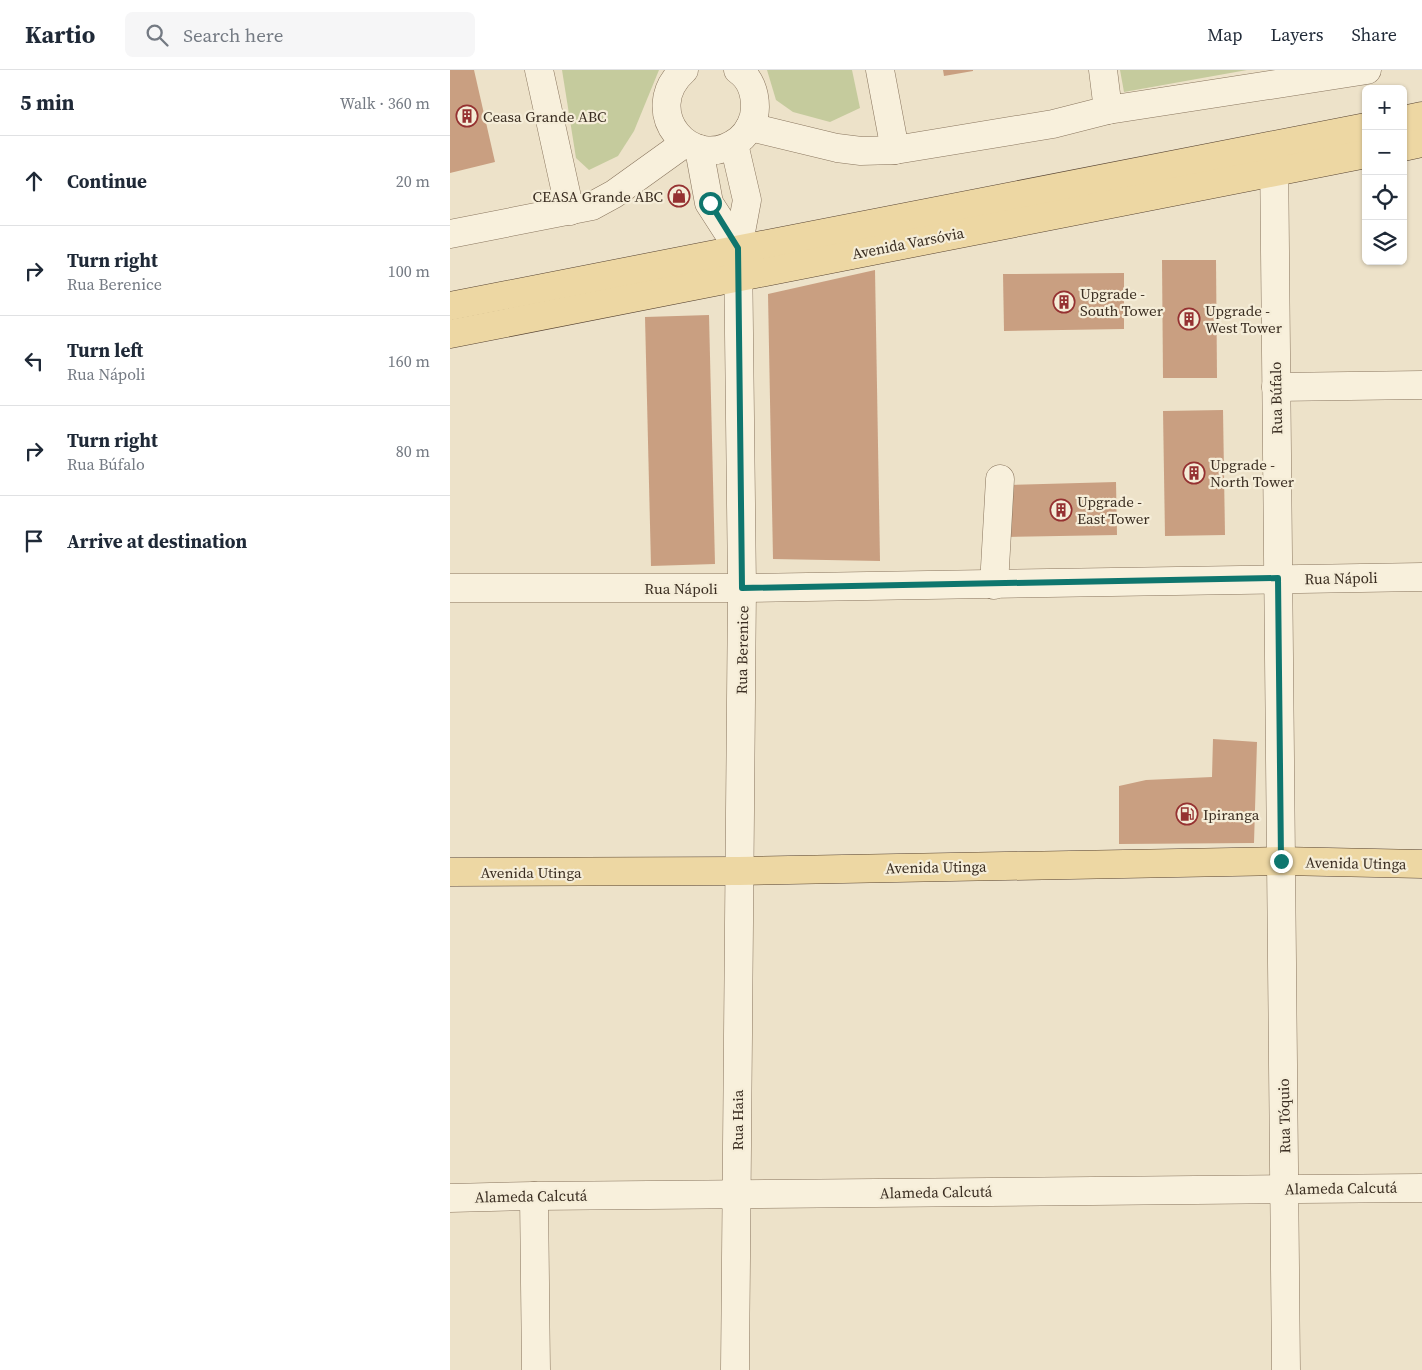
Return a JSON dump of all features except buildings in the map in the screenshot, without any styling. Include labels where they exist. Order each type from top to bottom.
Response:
[{"type":"main road","points":[[1407,119],[1422,116]]},
{"type":"main road","name":"Avenida Varsóvia","points":[[450,334],[740,276],[1274,158],[1362,128]]},
{"type":"main road","points":[[1407,146],[1422,143]]},
{"type":"main road","name":"Avenida Varsóvia","points":[[450,306],[738,248],[1274,158],[1362,154]]},
{"type":"main road","name":"Avenida Utinga","points":[[450,872],[739,871],[1281,861],[1422,864]]},
{"type":"street","points":[[539,70],[570,211]]},
{"type":"street","points":[[684,70],[675,78],[668,90],[666,105],[668,120],[675,133],[692,146],[717,150],[742,135],[755,113],[755,98],[750,84],[738,70]]},
{"type":"street","points":[[880,70],[894,150]]},
{"type":"street","points":[[1103,70],[1108,110]]},
{"type":"street","points":[[742,135],[861,152],[894,150],[1053,124],[1108,110],[1367,70]]},
{"type":"street","points":[[738,248],[746,200],[742,135]]},
{"type":"street","points":[[450,234],[592,206],[692,146]]},
{"type":"street","points":[[692,146],[710,203],[738,248]]},
{"type":"street","name":"Rua Búfalo","points":[[1274,158],[1281,861]]},
{"type":"street","name":"Rua Berenice","points":[[738,248],[740,276],[742,588],[739,871]]},
{"type":"street","points":[[1276,387],[1422,385]]},
{"type":"street","points":[[994,584],[1000,479]]},
{"type":"street","name":"Rua Nápoli","points":[[450,588],[742,588],[1422,577]]},
{"type":"street","name":"Rua Tóquio","points":[[1281,861],[1286,1370]]},
{"type":"street","name":"Rua Haia","points":[[735,1370],[739,871]]},
{"type":"street","name":"Alameda Calcutá","points":[[450,1198],[1422,1188]]},
{"type":"street","points":[[534,1196],[536,1370]]},
{"type":"green space","points":[[562,70],[659,70],[634,131],[618,156],[589,170],[576,158]]},
{"type":"green space","points":[[767,70],[852,70],[860,108],[830,122],[793,112],[776,100]]},
{"type":"green space","points":[[1120,70],[1247,70],[1124,92]]},
{"type":"place","name":"Ceasa Grande ABC","points":[[467,116]]},
{"type":"place","name":"CEASA Grande ABC","points":[[679,196]]},
{"type":"place","name":"Upgrade - South Tower","points":[[1064,302]]},
{"type":"place","name":"Upgrade - West Tower","points":[[1189,319]]},
{"type":"place","name":"Upgrade - North Tower","points":[[1194,473]]},
{"type":"place","name":"Upgrade - East Tower","points":[[1061,510]]},
{"type":"place","name":"Ipiranga","points":[[1187,814]]},
{"type":"route","points":[[710,203],[738,248],[740,276],[742,588],[1278,578],[1281,861]]}]
